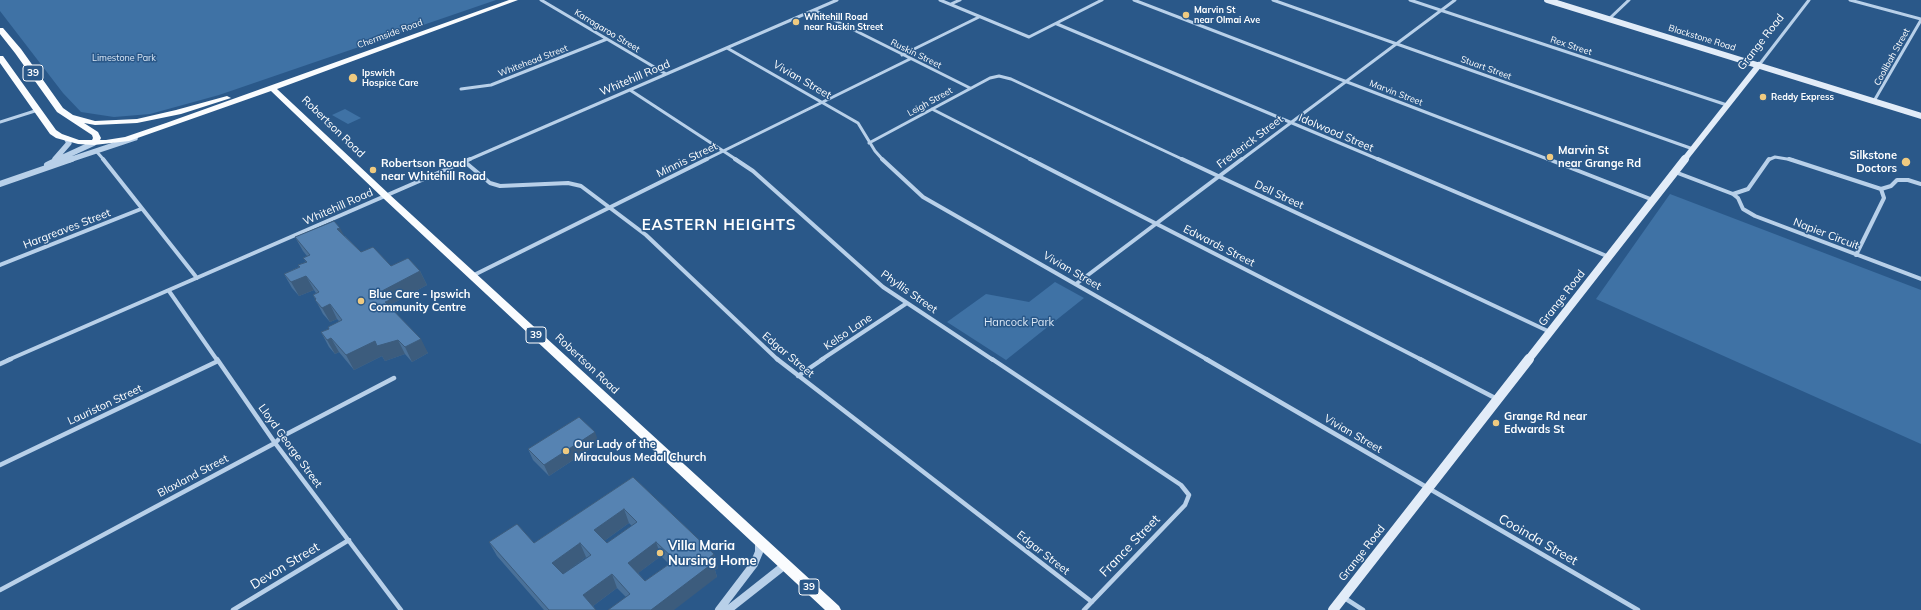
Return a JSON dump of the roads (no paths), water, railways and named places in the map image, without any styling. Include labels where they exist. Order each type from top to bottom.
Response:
[{"type":"main road","name":"Chermside Road","points":[[169,125],[515,0]]},
{"type":"main road","name":"Blackstone Road","points":[[1547,0],[1921,116]]},
{"type":"main road","name":"39","points":[[0,30],[18,51],[47,107],[53,132],[67,139],[94,143],[126,138],[169,125]]},
{"type":"main road","name":"39","points":[[0,58],[47,107],[67,116],[87,122],[110,123],[164,115]]},
{"type":"main road","name":"Grange Road","points":[[1333,610],[1758,65]]},
{"type":"main road","name":"Chermside Road","points":[[94,143],[143,126],[164,115],[250,91],[271,87]]},
{"type":"main road","name":"Robertson Road","points":[[271,87],[472,276],[834,610]]},
{"type":"main road","points":[[67,116],[92,130],[97,138],[94,143]]},
{"type":"street","name":"Karragaroo Street","points":[[541,0],[666,74]]},
{"type":"street","name":"Whitehill Road","points":[[0,364],[838,0]]},
{"type":"street","points":[[940,0],[1029,37],[1102,0]]},
{"type":"street","points":[[950,4],[960,0]]},
{"type":"street","name":"Marvin Street","points":[[1134,0],[1653,200]]},
{"type":"street","points":[[1141,3],[1147,0]]},
{"type":"street","name":"Stuart Street","points":[[1273,0],[1693,149]]},
{"type":"street","name":"Rex Street","points":[[1410,0],[1727,105]]},
{"type":"street","name":"Frederick Street","points":[[1076,284],[1455,0]]},
{"type":"street","points":[[1609,19],[1629,0]]},
{"type":"street","name":"Grange Road","points":[[1758,65],[1809,0]]},
{"type":"street","points":[[1850,0],[1921,20]]},
{"type":"street","name":"Ruskin Street","points":[[814,10],[970,88]]},
{"type":"street","points":[[902,55],[979,17]]},
{"type":"street","name":"Coolibah Street","points":[[1874,101],[1921,20]]},
{"type":"street","name":"Idolwood Street","points":[[1057,24],[1609,257]]},
{"type":"street","name":"Whitehead Street","points":[[461,89],[491,85],[506,80],[607,39]]},
{"type":"street","name":"Vivian Street","points":[[727,48],[858,123],[869,143],[890,168],[923,197],[1428,488]]},
{"type":"street","name":"Minnis Street","points":[[472,276],[910,59]]},
{"type":"street","name":"Leigh Street","points":[[869,143],[970,88],[990,78],[999,76]]},
{"type":"street","name":"Dell Street","points":[[999,76],[1011,79],[1550,332]]},
{"type":"street","name":"Phyllis Street","points":[[630,90],[753,171],[882,287],[1181,485],[1189,495]]},
{"type":"street","points":[[0,122],[47,107]]},
{"type":"street","name":"Edwards Street","points":[[932,109],[1498,399]]},
{"type":"street","name":"Chermside Road","points":[[48,166],[97,152],[169,125]]},
{"type":"street","points":[[48,166],[67,146],[69,143],[67,139]]},
{"type":"street","name":"Chermside Road","points":[[0,184],[84,153],[94,143]]},
{"type":"street","points":[[97,152],[141,210],[197,278]]},
{"type":"street","points":[[1675,172],[1733,194],[1748,189],[1768,160],[1775,157],[1792,160],[1881,189],[1891,186],[1897,180],[1908,180],[1921,184]]},
{"type":"street","name":"Edgar Street","points":[[465,162],[490,183],[500,186],[568,183],[582,186],[646,235],[775,358],[1092,602]]},
{"type":"street","points":[[1856,255],[1884,198],[1881,189]]},
{"type":"street","name":"Napier Circuit","points":[[1733,194],[1738,198],[1743,209],[1755,216],[1921,279]]},
{"type":"street","name":"Hargreaves Street","points":[[0,265],[141,210]]},
{"type":"street","name":"Lloyd George Street","points":[[169,291],[275,443],[401,610]]},
{"type":"street","name":"Kelso Lane","points":[[798,376],[907,303]]},
{"type":"street","name":"Lauriston Street","points":[[0,465],[218,361]]},
{"type":"street","name":"Blaxland Street","points":[[0,590],[275,443],[281,437],[394,378]]},
{"type":"street","name":"Cooinda Street","points":[[1428,488],[1638,610]]},
{"type":"street","name":"France Street","points":[[1084,610],[1185,505],[1189,495]]},
{"type":"street","name":"Devon Street","points":[[233,610],[349,540]]},
{"type":"street","points":[[720,610],[754,564],[759,552],[759,541]]},
{"type":"street","points":[[728,610],[785,565]]},
{"type":"street","points":[[1343,597],[1362,610]]},
{"type":"place","name":"Marvin St near Olmai Ave","points":[[1186,15]]},
{"type":"place","name":"Whitehill Road near Ruskin Street","points":[[796,22]]},
{"type":"place","name":"Ipswich Hospice Care","points":[[353,78]]},
{"type":"place","name":"Reddy Express","points":[[1763,97]]},
{"type":"place","name":"Marvin St near Grange Rd","points":[[1550,157]]},
{"type":"place","name":"Silkstone Doctors","points":[[1906,162]]},
{"type":"place","name":"Robertson Road near Whitehill Road","points":[[373,170]]},
{"type":"place","name":"Blue Care - Ipswich Community Centre","points":[[361,301]]},
{"type":"place","name":"Grange Rd near Edwards St","points":[[1496,423]]},
{"type":"place","name":"Our Lady of the Miraculous Medal Church","points":[[566,451]]},
{"type":"place","name":"Villa Maria Nursing Home","points":[[660,553]]},
{"type":"district","name":"EASTERN HEIGHTS","points":[[719,225]]},
{"type":"park label","name":"Limestone Park","points":[[124,58]]},
{"type":"park label","name":"Hancock Park","points":[[1019,323]]}]
